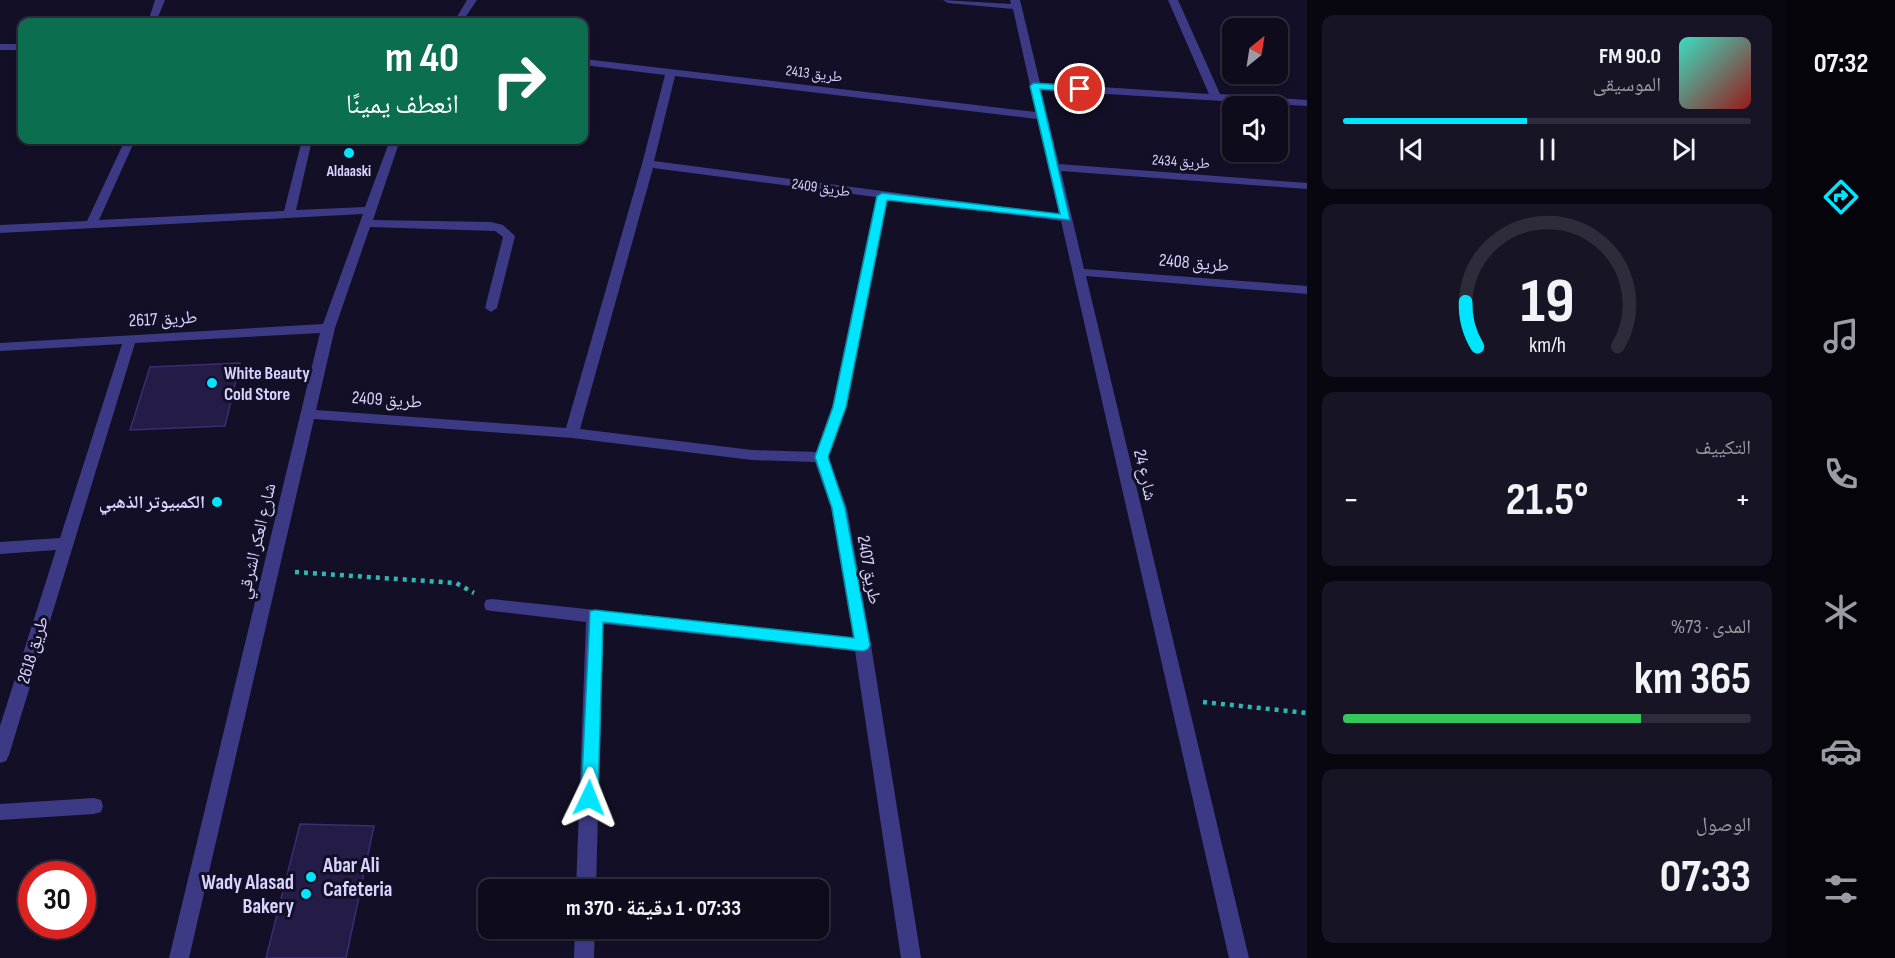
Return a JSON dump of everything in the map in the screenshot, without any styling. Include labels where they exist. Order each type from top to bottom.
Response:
[{"type":"street","points":[[153,18],[160,0]]},
{"type":"street","points":[[461,18],[472,0]]},
{"type":"street","points":[[948,0],[1015,3]]},
{"type":"street","points":[[1173,0],[1216,98]]},
{"type":"street","name":"شارع 24","points":[[1015,3],[1239,958]]},
{"type":"street","points":[[0,61],[4,47]]},
{"type":"street","name":"طريق 2413","points":[[588,62],[1041,116]]},
{"type":"street","points":[[572,433],[648,164],[671,72]]},
{"type":"street","points":[[1034,86],[1307,103]]},
{"type":"street","points":[[91,225],[128,144]]},
{"type":"street","points":[[289,213],[306,144]]},
{"type":"street","name":"شارع العكر الشرقي","points":[[179,958],[328,328],[394,144]]},
{"type":"street","name":"طريق 2409","points":[[648,164],[1066,218]]},
{"type":"street","name":"طريق 2434","points":[[1053,167],[1307,186]]},
{"type":"street","points":[[821,457],[839,407],[882,196]]},
{"type":"street","points":[[0,229],[289,213],[491,226],[506,231],[509,236],[491,308]]},
{"type":"street","name":"طريق 2408","points":[[1078,272],[1307,290]]},
{"type":"street","name":"طريق 2617","points":[[0,346],[328,328]]},
{"type":"street","name":"طريق 2618","points":[[0,755],[130,339]]},
{"type":"street","name":"طريق 2409","points":[[307,414],[572,433],[752,455],[821,457]]},
{"type":"street","name":"طريق 2407","points":[[821,457],[838,508],[863,645],[911,958]]},
{"type":"street","points":[[0,548],[65,544]]},
{"type":"street","points":[[492,604],[863,645]]},
{"type":"street","points":[[586,879],[595,615]]},
{"type":"street","points":[[0,812],[94,806]]},
{"type":"street","points":[[584,958],[585,939]]},
{"type":"path","points":[[271,570],[456,583],[492,604]]},
{"type":"path","points":[[1178,699],[1307,713]]},
{"type":"building","points":[[240,363],[225,426],[130,430],[150,367]]},
{"type":"building","points":[[300,824],[374,826],[346,958],[266,958]]},
{"type":"place","name":"Aldaaski","points":[[349,153]]},
{"type":"place","name":"White Beauty Cold Store","points":[[212,383]]},
{"type":"place","name":"الكمبيوتر الذهبي","points":[[217,502]]},
{"type":"place","name":"Abar Ali Cafeteria","points":[[311,877]]},
{"type":"place","name":"Wady Alasad Bakery","points":[[306,894]]},
{"type":"route","points":[[589,798],[595,615],[863,645],[838,508],[821,457],[839,407],[882,196],[1066,218],[1034,86],[1080,89]]}]
